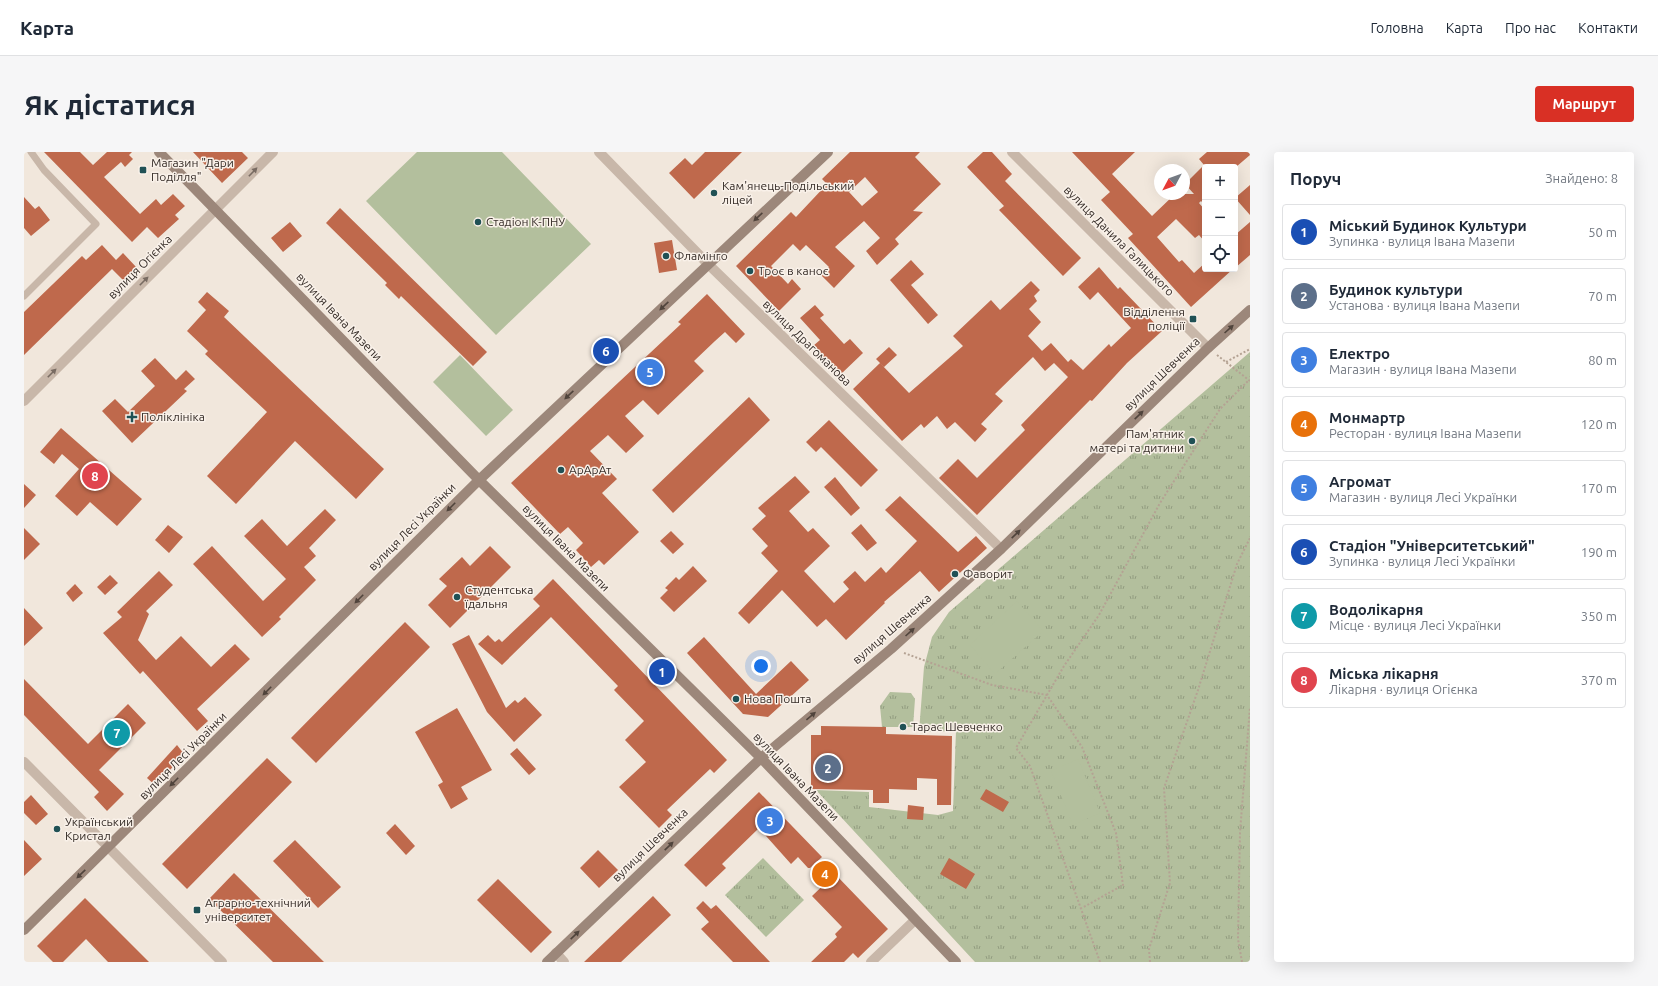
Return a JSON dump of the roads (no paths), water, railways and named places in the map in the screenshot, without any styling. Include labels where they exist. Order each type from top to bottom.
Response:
[{"type":"street","name":"вулиця Івана Мазепи","points":[[159,152],[479,480],[761,758],[956,962]]},
{"type":"street","name":"вулиця Огієнка","points":[[24,401],[273,152]]},
{"type":"street","name":"вулиця Драгоманова","points":[[599,152],[708,264],[1001,549]]},
{"type":"street","name":"вулиця Лесі Українки","points":[[24,930],[479,480],[828,152]]},
{"type":"street","name":"вулиця Данила Галицького","points":[[1012,152],[1208,348]]},
{"type":"street","name":"вулиця Шевченка","points":[[547,962],[761,758],[892,649],[1001,549],[1208,348],[1250,310]]},
{"type":"street","points":[[24,762],[222,962]]},
{"type":"street","points":[[871,962],[915,920]]},
{"type":"street","points":[[556,953],[564,962]]},
{"type":"lane","points":[[24,296],[96,224],[44,170],[31,152]]},
{"type":"place","name":"Магазин \"Дари Поділля\"","points":[[143,170]]},
{"type":"place","name":"Кам'янець-Подільський ліцей","points":[[714,193]]},
{"type":"place","name":"Стадіон К-ПНУ","points":[[478,222]]},
{"type":"place","name":"Фламінго","points":[[666,256]]},
{"type":"place","name":"Троє в каноє","points":[[750,271]]},
{"type":"place","name":"Відділення поліції","points":[[1193,319]]},
{"type":"place","name":"Стадіон \"Університетський\"","points":[[606,351]]},
{"type":"place","name":"Агромат","points":[[650,372]]},
{"type":"place","name":"Поліклініка","points":[[132,417]]},
{"type":"place","name":"Пам'ятник матері та дитини","points":[[1192,441]]},
{"type":"place","name":"АрАрАт","points":[[561,470]]},
{"type":"place","name":"Міська лікарня","points":[[95,476]]},
{"type":"place","name":"Фаворит","points":[[955,574]]},
{"type":"place","name":"Студентська їдальня","points":[[457,597]]},
{"type":"place","name":"Міський Будинок Культури","points":[[662,672]]},
{"type":"place","name":"Нова Пошта","points":[[736,699]]},
{"type":"place","name":"Тарас Шевченко","points":[[903,727]]},
{"type":"place","name":"Водолікарня","points":[[117,733]]},
{"type":"place","name":"Будинок культури","points":[[828,768]]},
{"type":"place","name":"Електро","points":[[770,821]]},
{"type":"place","name":"Український Кристал","points":[[57,829]]},
{"type":"place","name":"Монмартр","points":[[825,874]]},
{"type":"place","name":"Аграрно-технічний університет","points":[[197,910]]}]
